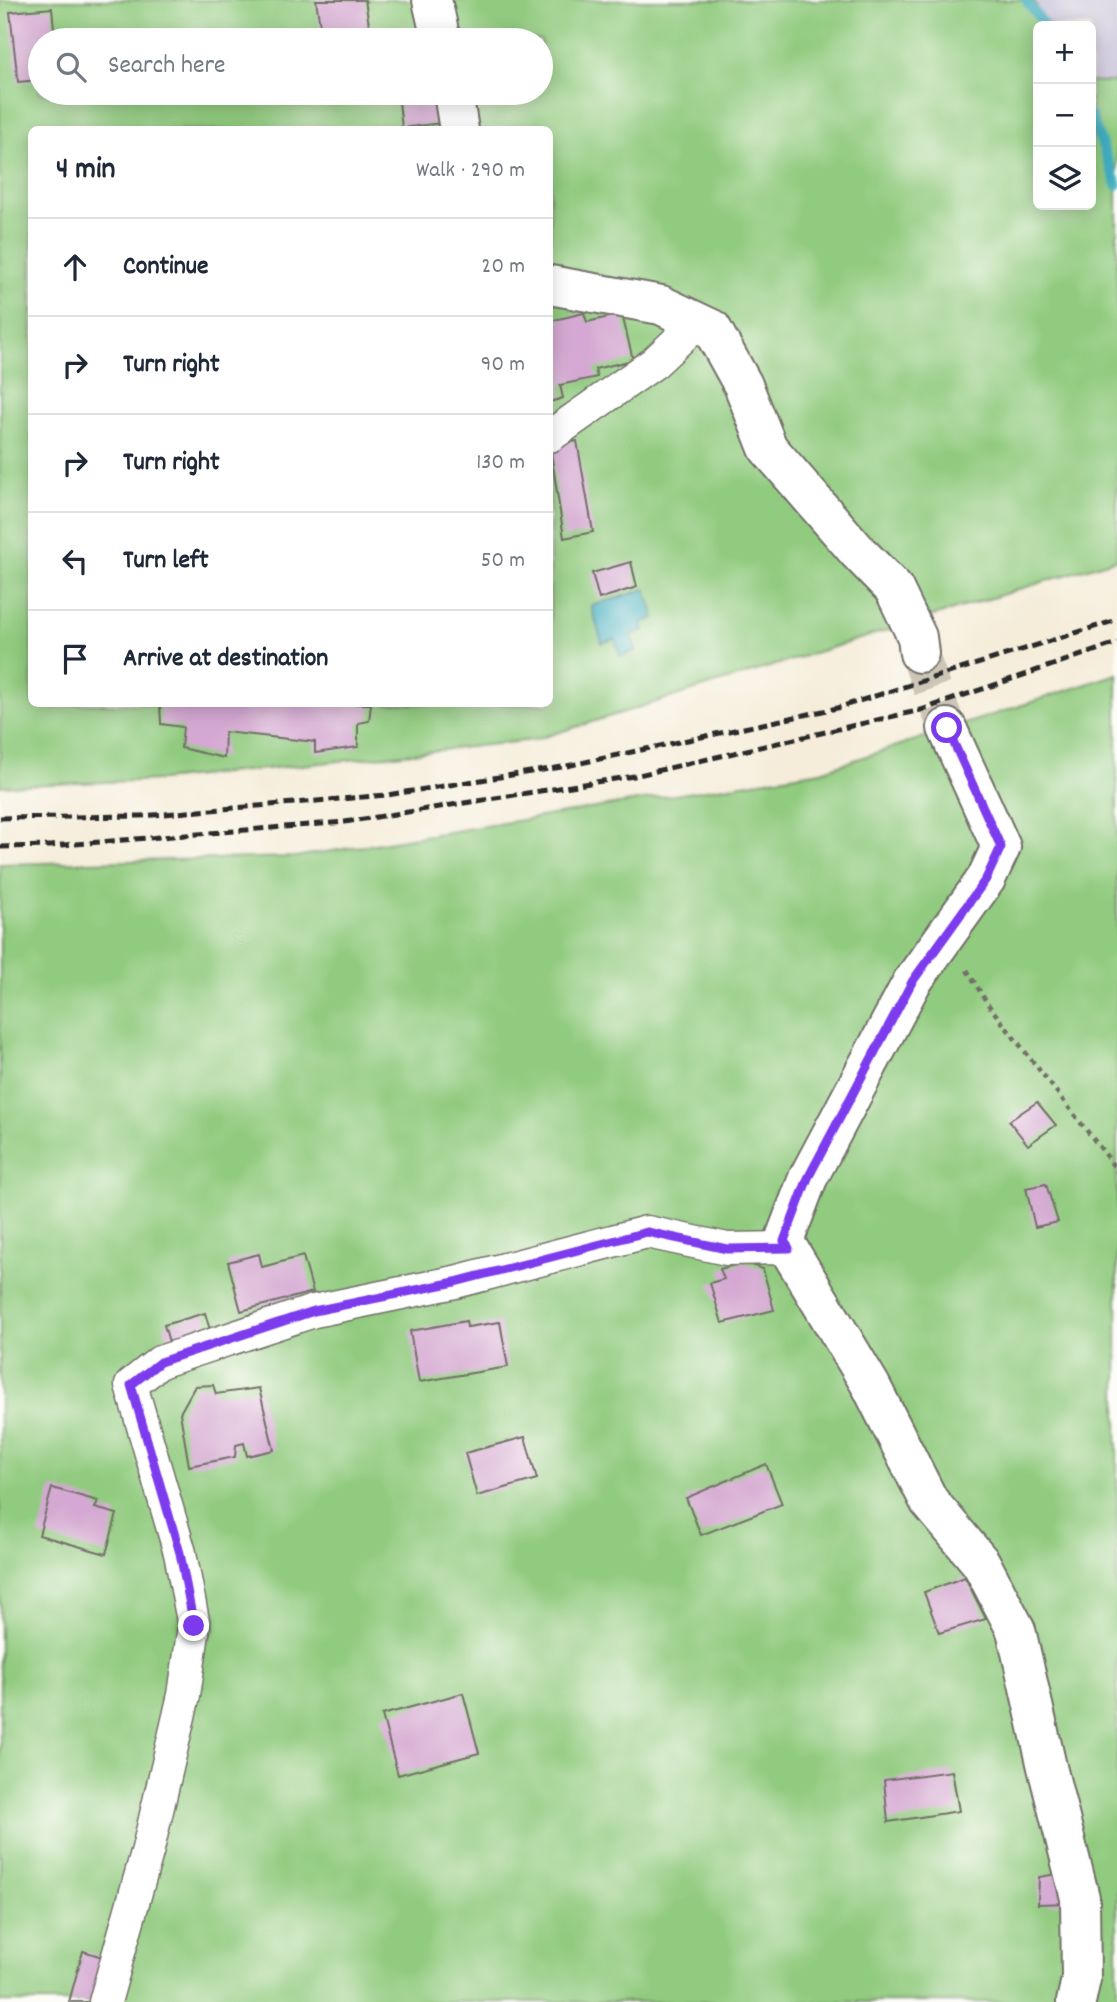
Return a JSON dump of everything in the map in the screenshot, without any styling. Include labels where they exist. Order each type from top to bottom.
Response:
[{"type":"street","points":[[432,0],[438,28]]},
{"type":"street","points":[[455,105],[458,126]]},
{"type":"street","points":[[553,286],[661,305],[712,329],[743,385],[768,448],[858,552],[894,589],[917,637],[919,653]]},
{"type":"street","points":[[553,434],[654,363],[698,322]]},
{"type":"street","points":[[947,728],[1001,847],[986,879],[912,982],[808,1178],[784,1241],[871,1386],[929,1501],[981,1563],[1016,1630],[1080,1898],[1082,1979],[1076,2002]]},
{"type":"street","points":[[106,2002],[151,1836],[184,1695],[194,1626],[180,1553],[131,1385],[160,1362],[314,1311],[455,1282],[647,1232],[727,1249],[789,1248]]},
{"type":"path","points":[[945,933],[987,1003],[1117,1172]]},
{"type":"shaded area","points":[[1034,0],[1117,0],[1117,78],[1113,82],[1096,82],[1096,21],[1043,21]]},
{"type":"green space","points":[[0,0],[1034,0],[1043,21],[1033,21],[1033,210],[1096,210],[1096,82],[1113,82],[1117,78],[1117,559],[534,740],[162,780],[0,786]]},
{"type":"green space","points":[[1117,674],[1117,2002],[0,2002],[0,864],[295,857],[821,771]]},
{"type":"water","points":[[646,589],[655,618],[642,623],[644,630],[631,635],[636,651],[620,656],[615,639],[602,643],[591,606]]},
{"type":"building","points":[[316,0],[365,0],[370,28],[320,28]]},
{"type":"building","points":[[52,8],[54,28],[28,28],[28,81],[18,82],[10,12]]},
{"type":"building","points":[[399,105],[440,105],[442,123],[402,126]]},
{"type":"building","points":[[584,313],[587,322],[622,314],[633,360],[595,369],[597,377],[560,385],[563,398],[553,401],[553,320]]},
{"type":"building","points":[[577,441],[593,532],[564,538],[553,466],[553,445]]},
{"type":"building","points":[[631,562],[637,587],[599,599],[592,573]]},
{"type":"building","points":[[160,707],[371,707],[369,721],[358,723],[358,747],[315,753],[315,742],[225,732],[224,758],[181,748],[183,727],[161,724]]},
{"type":"building","points":[[1037,1102],[1056,1125],[1028,1145],[1009,1121]]},
{"type":"building","points":[[1046,1184],[1058,1222],[1035,1227],[1026,1188]]},
{"type":"building","points":[[259,1254],[262,1267],[303,1256],[313,1292],[241,1311],[228,1262]]},
{"type":"building","points":[[744,1262],[763,1269],[774,1310],[722,1323],[710,1283],[724,1279],[720,1269]]},
{"type":"building","points":[[205,1313],[213,1340],[172,1352],[164,1325]]},
{"type":"building","points":[[466,1321],[467,1327],[500,1322],[508,1367],[419,1382],[410,1331]]},
{"type":"building","points":[[213,1385],[216,1394],[259,1388],[274,1450],[247,1456],[244,1443],[236,1445],[235,1457],[189,1466],[180,1413],[195,1386]]},
{"type":"building","points":[[525,1437],[537,1479],[477,1496],[465,1453]]},
{"type":"building","points":[[766,1464],[782,1504],[701,1535],[686,1498]]},
{"type":"building","points":[[52,1488],[98,1501],[95,1508],[117,1514],[106,1554],[39,1535]]},
{"type":"building","points":[[965,1577],[986,1619],[939,1633],[924,1592]]},
{"type":"building","points":[[463,1693],[479,1753],[398,1775],[382,1715]]},
{"type":"building","points":[[952,1771],[959,1811],[888,1822],[884,1780]]},
{"type":"building","points":[[1063,1873],[1070,1903],[1038,1904],[1039,1877]]},
{"type":"building","points":[[83,1951],[109,1959],[97,2002],[69,2002]]},
{"type":"waterway","points":[[1026,0],[1041,21]]},
{"type":"waterway","points":[[1096,129],[1117,185]]},
{"type":"tunnel","points":[[919,653],[947,728]]},
{"type":"railway","points":[[0,818],[141,816],[387,795],[562,767],[837,708],[1117,620]]},
{"type":"railway","points":[[0,847],[50,846],[345,822],[634,776],[921,710],[1117,643]]},
{"type":"route","points":[[194,1626],[180,1553],[131,1385],[160,1362],[314,1311],[455,1282],[647,1232],[727,1249],[789,1248],[784,1241],[808,1178],[912,982],[986,879],[1001,847],[947,728]]}]
